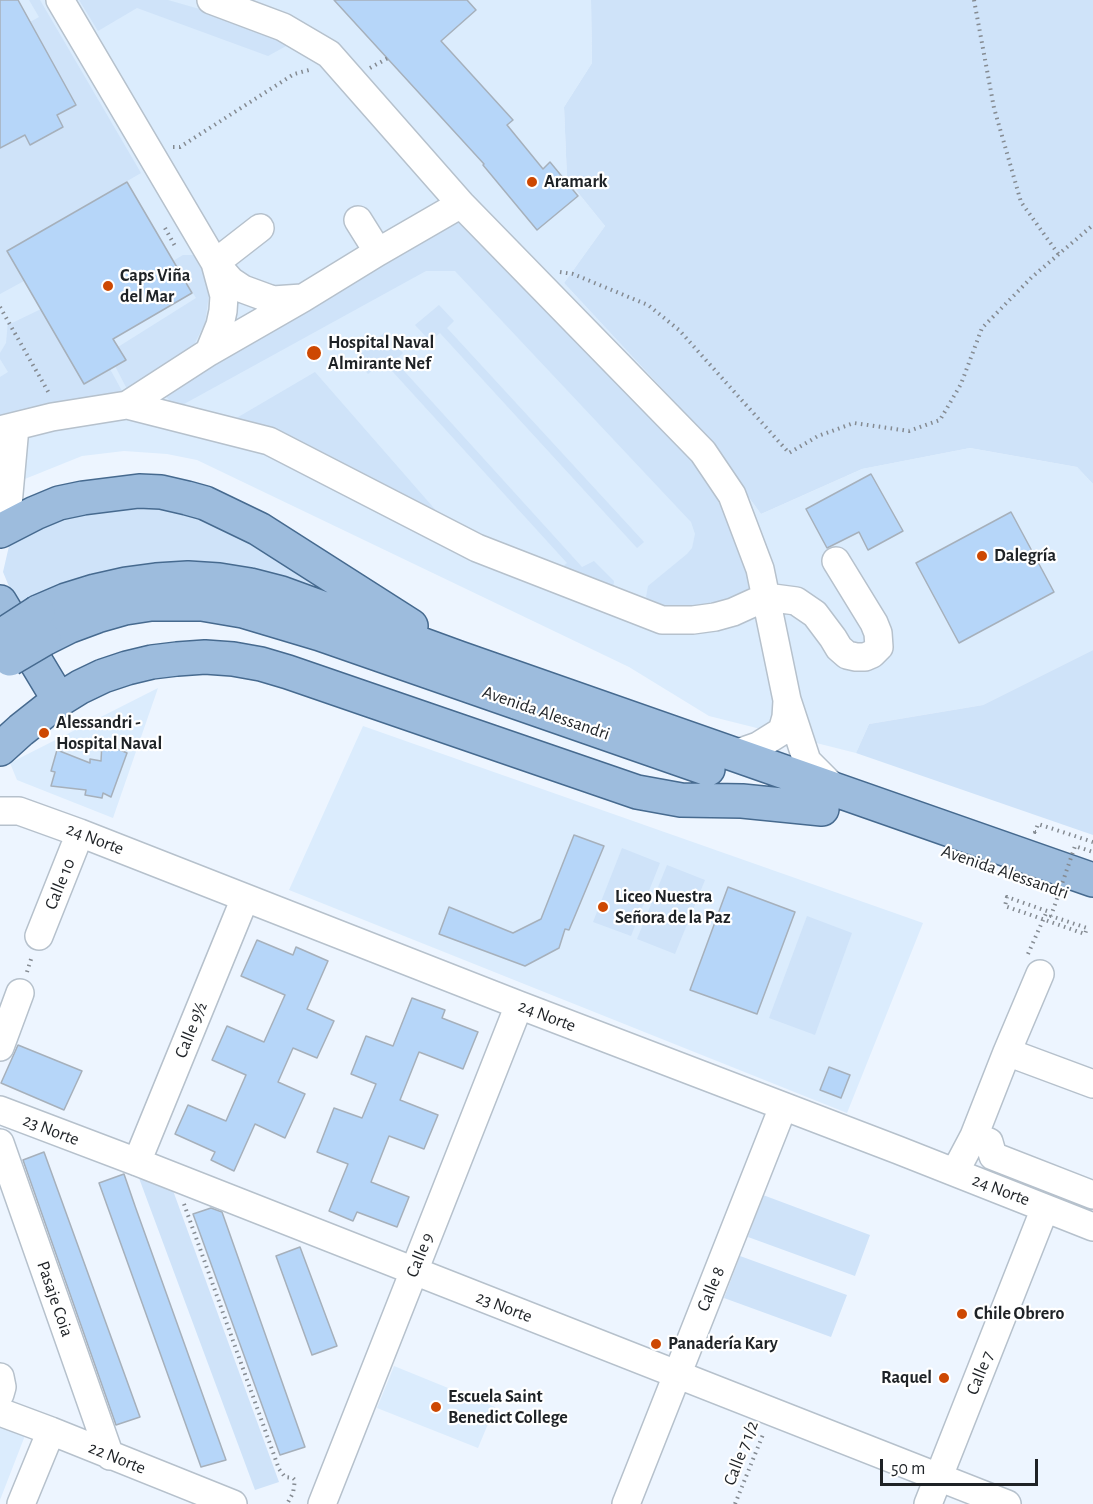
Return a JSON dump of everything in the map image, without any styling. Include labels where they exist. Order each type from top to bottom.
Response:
[{"type":"main road","points":[[3,529],[59,504],[115,493],[160,492],[206,503],[266,533],[459,658]]},
{"type":"main road","name":"Avenida Alessandri","points":[[3,650],[86,594],[126,584],[188,578],[250,585],[281,593],[735,754],[829,799],[1093,902]]},
{"type":"main road","points":[[0,602],[58,700]]},
{"type":"main road","name":"Avenida Alessandri","points":[[41,626],[70,626],[125,608],[151,604],[202,604],[243,611],[829,799],[1093,880]]},
{"type":"main road","points":[[0,749],[58,700],[103,676],[152,662],[205,657],[261,664],[288,672],[637,792],[681,800],[829,799]]},
{"type":"street","points":[[60,0],[215,263],[231,281],[258,295],[273,300],[303,298]]},
{"type":"street","points":[[211,0],[273,12],[283,27],[330,54],[461,204],[703,452],[732,495],[760,569],[787,700],[807,761],[829,799]]},
{"type":"street","points":[[127,405],[209,352],[461,204]]},
{"type":"street","points":[[358,219],[378,252]]},
{"type":"street","points":[[215,263],[260,228]]},
{"type":"street","points":[[209,352],[223,311],[224,296],[215,263]]},
{"type":"street","points":[[3,529],[7,428],[52,417],[127,405],[269,441],[477,548],[662,620],[715,617],[733,612],[766,597],[796,601],[815,614],[839,648],[847,655],[865,657],[879,647],[878,633],[836,561]]},
{"type":"street","points":[[735,754],[758,746],[782,731],[787,700]]},
{"type":"street","name":"24 Norte","points":[[0,812],[19,811],[80,833],[1093,1227]]},
{"type":"street","name":"Calle 10","points":[[39,936],[80,833]]},
{"type":"street","name":"Calle 9½","points":[[136,1162],[245,898]]},
{"type":"street","points":[[955,1172],[974,1136],[1040,974]]},
{"type":"street","points":[[0,1047],[20,993]]},
{"type":"street","name":"Calle 9","points":[[322,1504],[519,1005]]},
{"type":"street","points":[[1007,1052],[1093,1084]]},
{"type":"street","name":"Calle 8","points":[[633,1502],[677,1375],[783,1107]]},
{"type":"street","name":"23 Norte","points":[[0,1110],[1007,1504]]},
{"type":"street","points":[[974,1136],[989,1142],[993,1156],[1093,1195]]},
{"type":"street","name":"Pasaje Coia","points":[[0,1143],[110,1456]]},
{"type":"street","name":"Calle 7","points":[[928,1504],[1045,1208]]},
{"type":"street","points":[[0,1377],[2,1388],[0,1394]]},
{"type":"street","name":"22 Norte","points":[[0,1412],[233,1504]]},
{"type":"street","points":[[21,1504],[51,1431]]},
{"type":"path","points":[[974,0],[994,108],[1021,202],[1059,255]]},
{"type":"path","points":[[170,147],[180,147],[294,74],[308,70],[367,69],[388,58]]},
{"type":"path","points":[[163,224],[181,255]]},
{"type":"path","points":[[522,267],[573,274],[648,305],[679,330],[789,453],[818,436],[854,423],[909,431],[940,420],[961,384],[982,328],[1032,277],[1093,225]]},
{"type":"path","points":[[0,307],[50,396]]},
{"type":"path","points":[[1045,835],[1035,832],[1038,824],[1093,842]]},
{"type":"path","points":[[1047,911],[1008,897],[1005,906],[1086,934],[1087,928],[1051,916],[1075,846],[1093,852]]},
{"type":"path","points":[[20,993],[39,936]]},
{"type":"path","points":[[176,1178],[279,1469],[285,1477],[296,1480],[287,1504]]},
{"type":"path","name":"Calle 7 1/2","points":[[735,1504],[771,1412]]},
{"type":"shaded area","name":"Hospital Naval Almirante Nef","points":[[0,0],[591,0],[592,63],[564,107],[567,179],[605,226],[564,283],[694,423],[761,514],[862,469],[970,448],[1077,467],[1093,484],[1093,650],[983,705],[869,724],[856,753],[709,716],[629,667],[197,460],[167,454],[124,451],[82,456],[0,489]]},
{"type":"shaded area","points":[[29,0],[40,0],[141,173],[7,251],[24,281],[0,294],[0,148],[25,135],[31,145],[63,128],[57,115],[76,105],[30,22],[39,17]]},
{"type":"shaded area","points":[[79,0],[168,0],[210,12],[273,36],[288,45],[268,56],[137,8],[98,31]]},
{"type":"shaded area","points":[[591,0],[1093,0],[1093,484],[1077,467],[970,448],[862,469],[761,514],[694,423],[564,283],[605,226],[567,179],[564,107],[592,63]]},
{"type":"shaded area","points":[[460,221],[690,452],[722,497],[753,588],[738,599],[676,613],[650,603],[646,597],[648,586],[692,548],[695,534],[691,522],[455,271],[426,271],[175,409],[166,396],[209,362]]},
{"type":"shaded area","points":[[183,255],[195,255],[206,279],[209,294],[205,323],[194,345],[169,367],[127,389],[115,366],[125,360],[118,347],[196,298],[173,261]]},
{"type":"shaded area","points":[[439,305],[454,321],[447,328],[644,542],[637,548],[440,333],[430,341],[415,325]]},
{"type":"shaded area","points":[[41,309],[110,369],[122,391],[113,396],[0,417],[0,377],[8,372],[0,359],[0,353],[6,343],[8,321],[10,324]]},
{"type":"shaded area","points":[[384,333],[403,353],[395,361],[582,567],[594,561],[614,581],[613,592],[556,573],[567,563],[383,361],[368,374],[355,359]]},
{"type":"shaded area","points":[[315,372],[446,522],[228,423]]},
{"type":"shaded area","points":[[117,502],[180,508],[333,584],[327,594],[21,605],[13,596],[3,572],[9,546],[49,523]]},
{"type":"shaded area","points":[[1093,650],[1093,835],[856,753],[869,724],[983,705]]},
{"type":"shaded area","points":[[158,688],[113,818],[17,780],[10,763]]},
{"type":"shaded area","name":"Liceo Nuestra Señora de la Paz","points":[[363,726],[923,923],[847,1113],[289,890]]},
{"type":"shaded area","points":[[622,848],[660,863],[631,936],[593,922]]},
{"type":"shaded area","points":[[667,865],[705,880],[675,954],[637,939]]},
{"type":"shaded area","points":[[807,916],[852,933],[815,1035],[769,1018]]},
{"type":"shaded area","points":[[136,1170],[171,1185],[279,1482],[255,1490]]},
{"type":"shaded area","points":[[763,1195],[870,1235],[855,1276],[748,1237]]},
{"type":"shaded area","points":[[740,1256],[847,1295],[831,1337],[724,1298]]},
{"type":"shaded area","name":"Escuela Saint Benedict College","points":[[394,1366],[495,1407],[478,1448],[377,1408]]},
{"type":"shaded area","points":[[0,1424],[26,1433],[0,1500]]},
{"type":"building","points":[[0,0],[18,0],[76,105],[57,115],[63,127],[30,145],[25,135],[0,148]]},
{"type":"building","points":[[334,0],[467,0],[476,10],[441,41],[513,120],[507,125],[543,169],[550,162],[578,196],[537,230],[484,164]]},
{"type":"building","name":"Caps Viña del Mar","points":[[127,182],[192,293],[113,339],[126,360],[84,384],[7,251]]},
{"type":"building","points":[[871,474],[903,531],[868,550],[859,532],[827,548],[806,509]]},
{"type":"building","name":"Dalegría","points":[[1011,512],[1054,592],[959,643],[916,563]]},
{"type":"building","points":[[102,742],[127,753],[111,797],[103,793],[102,798],[85,795],[86,790],[51,786],[55,772],[51,771],[57,750],[90,763],[90,759],[101,761]]},
{"type":"building","points":[[574,835],[604,846],[569,930],[565,929],[559,948],[525,966],[439,934],[449,907],[513,933],[541,919]]},
{"type":"building","points":[[728,887],[795,912],[757,1014],[690,990]]},
{"type":"building","points":[[257,940],[293,955],[296,947],[328,961],[307,1009],[334,1021],[317,1058],[293,1048],[278,1082],[305,1094],[285,1138],[255,1124],[234,1171],[211,1160],[215,1152],[175,1134],[188,1105],[226,1121],[246,1075],[212,1060],[227,1026],[264,1042],[285,995],[241,976]]},
{"type":"building","points":[[412,998],[445,1010],[442,1018],[478,1032],[463,1069],[419,1052],[400,1100],[438,1115],[424,1149],[389,1136],[371,1182],[409,1197],[397,1227],[357,1212],[353,1221],[329,1211],[348,1164],[317,1152],[334,1108],[362,1118],[376,1084],[351,1074],[366,1036],[393,1046]]},
{"type":"building","points":[[18,1045],[82,1071],[64,1110],[1,1083]]},
{"type":"building","points":[[829,1067],[850,1075],[841,1098],[820,1090]]},
{"type":"building","points":[[44,1152],[140,1417],[116,1425],[23,1160]]},
{"type":"building","points":[[124,1174],[226,1460],[201,1467],[99,1183]]},
{"type":"building","points":[[211,1208],[222,1212],[305,1447],[280,1455],[193,1214]]},
{"type":"building","points":[[300,1247],[337,1346],[312,1355],[276,1256]]},
{"type":"place","name":"Aramark","points":[[532,182]]},
{"type":"place","name":"Caps Viña del Mar","points":[[108,286]]},
{"type":"place","name":"Hospital Naval Almirante Nef","points":[[314,353]]},
{"type":"place","name":"Dalegría","points":[[982,556]]},
{"type":"place","name":"Alessandri - Hospital Naval","points":[[44,733]]},
{"type":"place","name":"Liceo Nuestra Señora de la Paz","points":[[603,907]]},
{"type":"place","name":"Chile Obrero","points":[[962,1314]]},
{"type":"place","name":"Panadería Kary","points":[[656,1344]]},
{"type":"place","name":"Raquel","points":[[944,1378]]},
{"type":"place","name":"Escuela Saint Benedict College","points":[[436,1407]]}]
